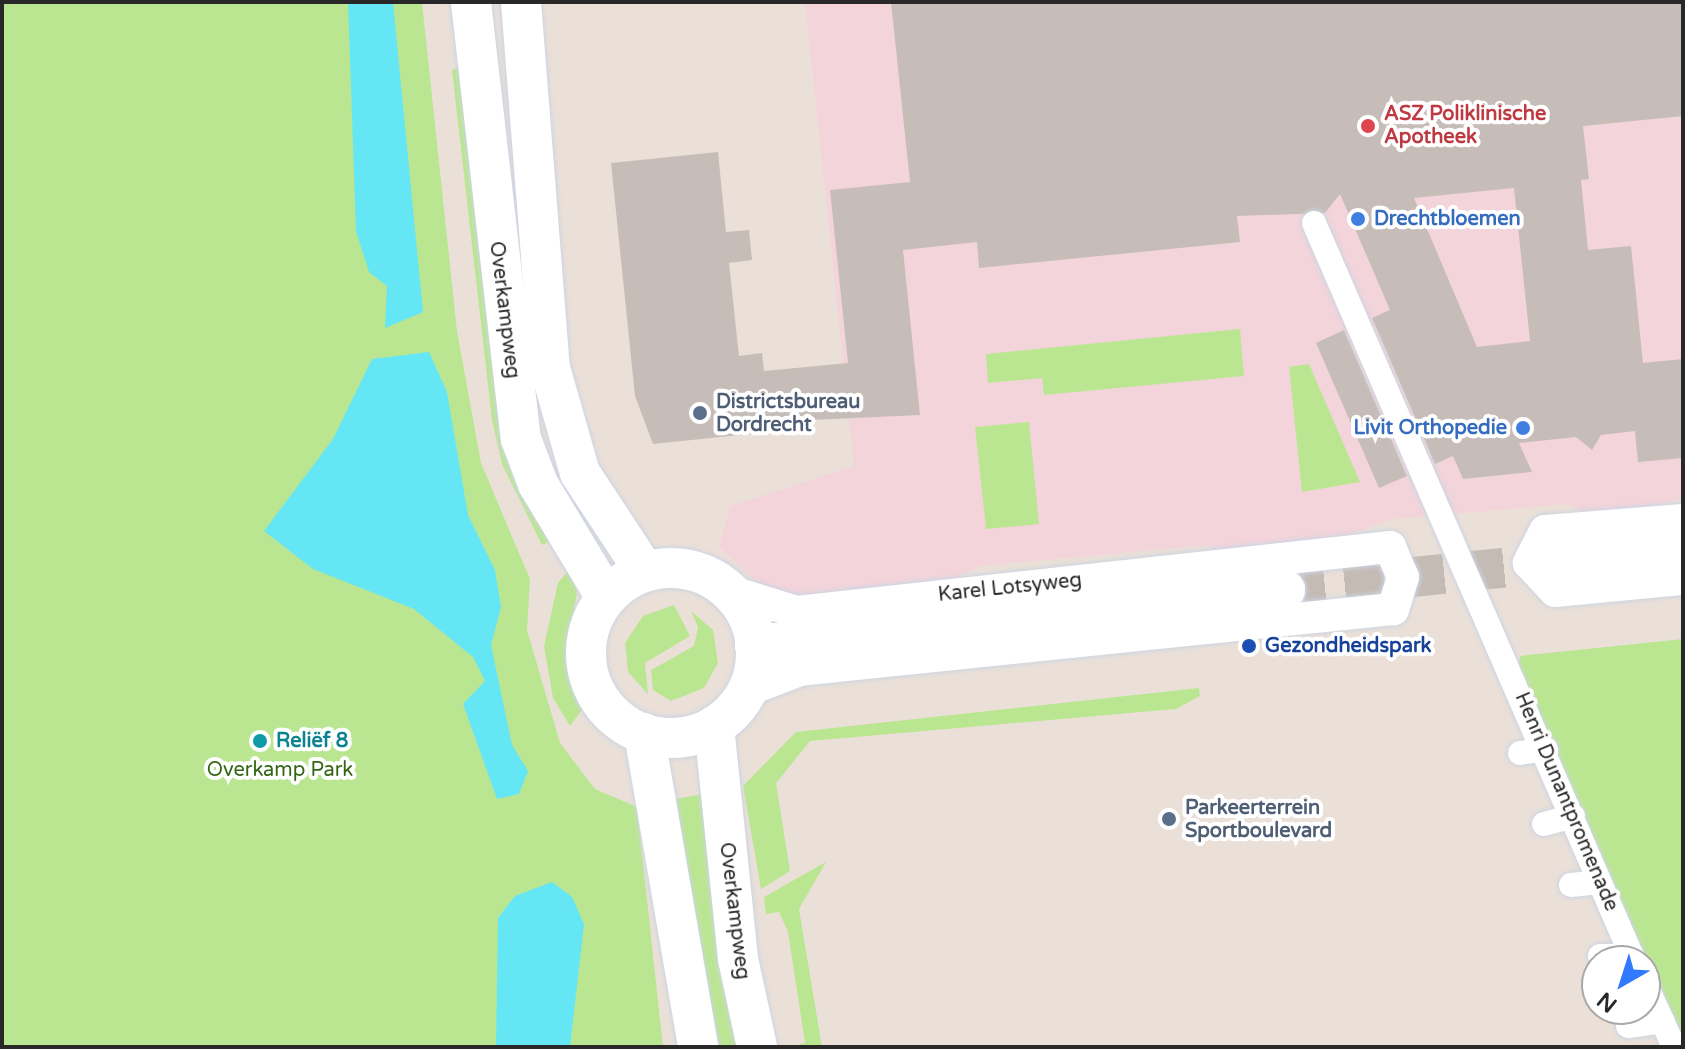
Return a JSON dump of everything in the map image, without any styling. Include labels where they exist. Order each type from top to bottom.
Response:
[{"type":"street","name":"Overkampweg","points":[[471,2],[521,439],[538,484],[606,597]]},
{"type":"street","name":"Overkampweg","points":[[521,2],[550,368],[580,473],[645,572]]},
{"type":"street","name":"Henri Dunantpromenade","points":[[1314,223],[1546,749],[1627,945]]},
{"type":"street","points":[[1553,561],[1683,520]]},
{"type":"street","name":"Karel Lotsyweg","points":[[729,591],[797,612],[1293,589],[1393,609],[1403,577],[1390,547],[1293,589],[800,670],[748,690]]},
{"type":"street","points":[[1553,561],[1683,549]]},
{"type":"street","points":[[1553,561],[1683,579]]},
{"type":"street","points":[[689,570],[729,591],[755,645],[748,690],[714,726],[672,738],[644,733],[605,707],[587,672],[588,632],[606,597],[645,572],[689,570]]},
{"type":"street","name":"Karel Lotsyweg","points":[[755,645],[1293,589]]},
{"type":"street","name":"Overkampweg","points":[[714,726],[738,959],[757,1047]]},
{"type":"street","points":[[644,733],[698,1047]]},
{"type":"street","points":[[1520,753],[1546,749]]},
{"type":"street","points":[[1544,824],[1573,816]]},
{"type":"street","points":[[1571,885],[1599,882]]},
{"type":"street","points":[[1661,1017],[1674,1047]]},
{"type":"street","points":[[1628,1026],[1663,1021]]},
{"type":"shaded area","points":[[805,2],[1683,2],[1683,498],[1595,520],[1569,504],[1394,519],[1338,538],[1223,557],[1208,545],[981,566],[941,584],[798,600],[768,592],[719,547],[730,506],[854,466]]},
{"type":"green space","name":"Overkamp Park","points":[[2,2],[422,2],[457,331],[481,463],[530,579],[527,630],[560,743],[595,789],[637,807],[663,1047],[2,1047]]},
{"type":"green space","points":[[465,65],[557,538],[542,545],[502,464],[492,420],[452,70]]},
{"type":"green space","points":[[1240,329],[1244,376],[1044,395],[1042,378],[988,383],[986,354]]},
{"type":"green space","points":[[1309,364],[1360,482],[1302,492],[1289,367]]},
{"type":"green space","points":[[1029,422],[1039,524],[986,529],[975,427]]},
{"type":"green space","points":[[571,567],[577,593],[565,660],[582,710],[570,726],[553,698],[544,646],[558,583]]},
{"type":"green space","points":[[674,605],[690,636],[645,663],[648,694],[628,672],[625,643],[643,616]]},
{"type":"green space","points":[[691,611],[713,630],[718,663],[704,688],[671,701],[653,690],[651,670],[694,646],[698,627]]},
{"type":"green space","points":[[1683,639],[1683,1040],[1661,991],[1661,945],[1641,945],[1518,670],[1520,656]]},
{"type":"green space","points":[[1199,688],[1200,696],[1176,709],[810,741],[776,783],[790,871],[761,889],[743,786],[796,732]]},
{"type":"green space","points":[[710,793],[739,1047],[716,1047],[670,800]]},
{"type":"green space","points":[[826,862],[799,909],[822,1047],[789,1047],[805,1043],[788,932],[779,912],[766,914],[764,897]]},
{"type":"water","points":[[348,2],[393,2],[423,312],[385,328],[387,286],[369,272],[356,231]]},
{"type":"water","points":[[429,352],[447,392],[468,515],[495,570],[501,607],[491,645],[512,745],[528,771],[519,794],[497,799],[463,704],[485,681],[473,657],[414,609],[313,569],[264,531],[333,439],[372,359]]},
{"type":"water","points":[[552,882],[572,897],[584,924],[570,1047],[496,1047],[498,918],[515,896]]},
{"type":"building","points":[[891,2],[1683,2],[1683,116],[1583,126],[1589,179],[1581,180],[1588,250],[1631,246],[1643,363],[1683,359],[1683,458],[1638,462],[1635,431],[1601,435],[1592,450],[1576,437],[1519,443],[1532,472],[1463,479],[1453,456],[1435,464],[1372,318],[1390,310],[1340,194],[1325,213],[1237,216],[1240,242],[979,268],[977,242],[903,250],[920,415],[769,422],[770,432],[653,444],[635,396],[611,163],[718,152],[726,232],[749,230],[752,260],[729,263],[739,356],[762,353],[764,371],[848,363],[830,190],[910,182]],"holes":[[[1514,188],[1530,341],[1477,347],[1414,198]]]},
{"type":"building","points":[[1344,330],[1407,476],[1379,488],[1316,343]]},
{"type":"tunnel","points":[[1285,590],[1561,562]]},
{"type":"place","name":"ASZ Poliklinische Apotheek","points":[[1368,126]]},
{"type":"place","name":"Drechtbloemen","points":[[1358,219]]},
{"type":"place","name":"Districtsbureau Dordrecht","points":[[700,413]]},
{"type":"place","name":"Livit Orthopedie","points":[[1523,428]]},
{"type":"place","name":"Gezondheidspark","points":[[1249,646]]},
{"type":"place","name":"Reliëf 8","points":[[260,741]]},
{"type":"place","name":"Parkeerterrein Sportboulevard","points":[[1169,819]]}]
